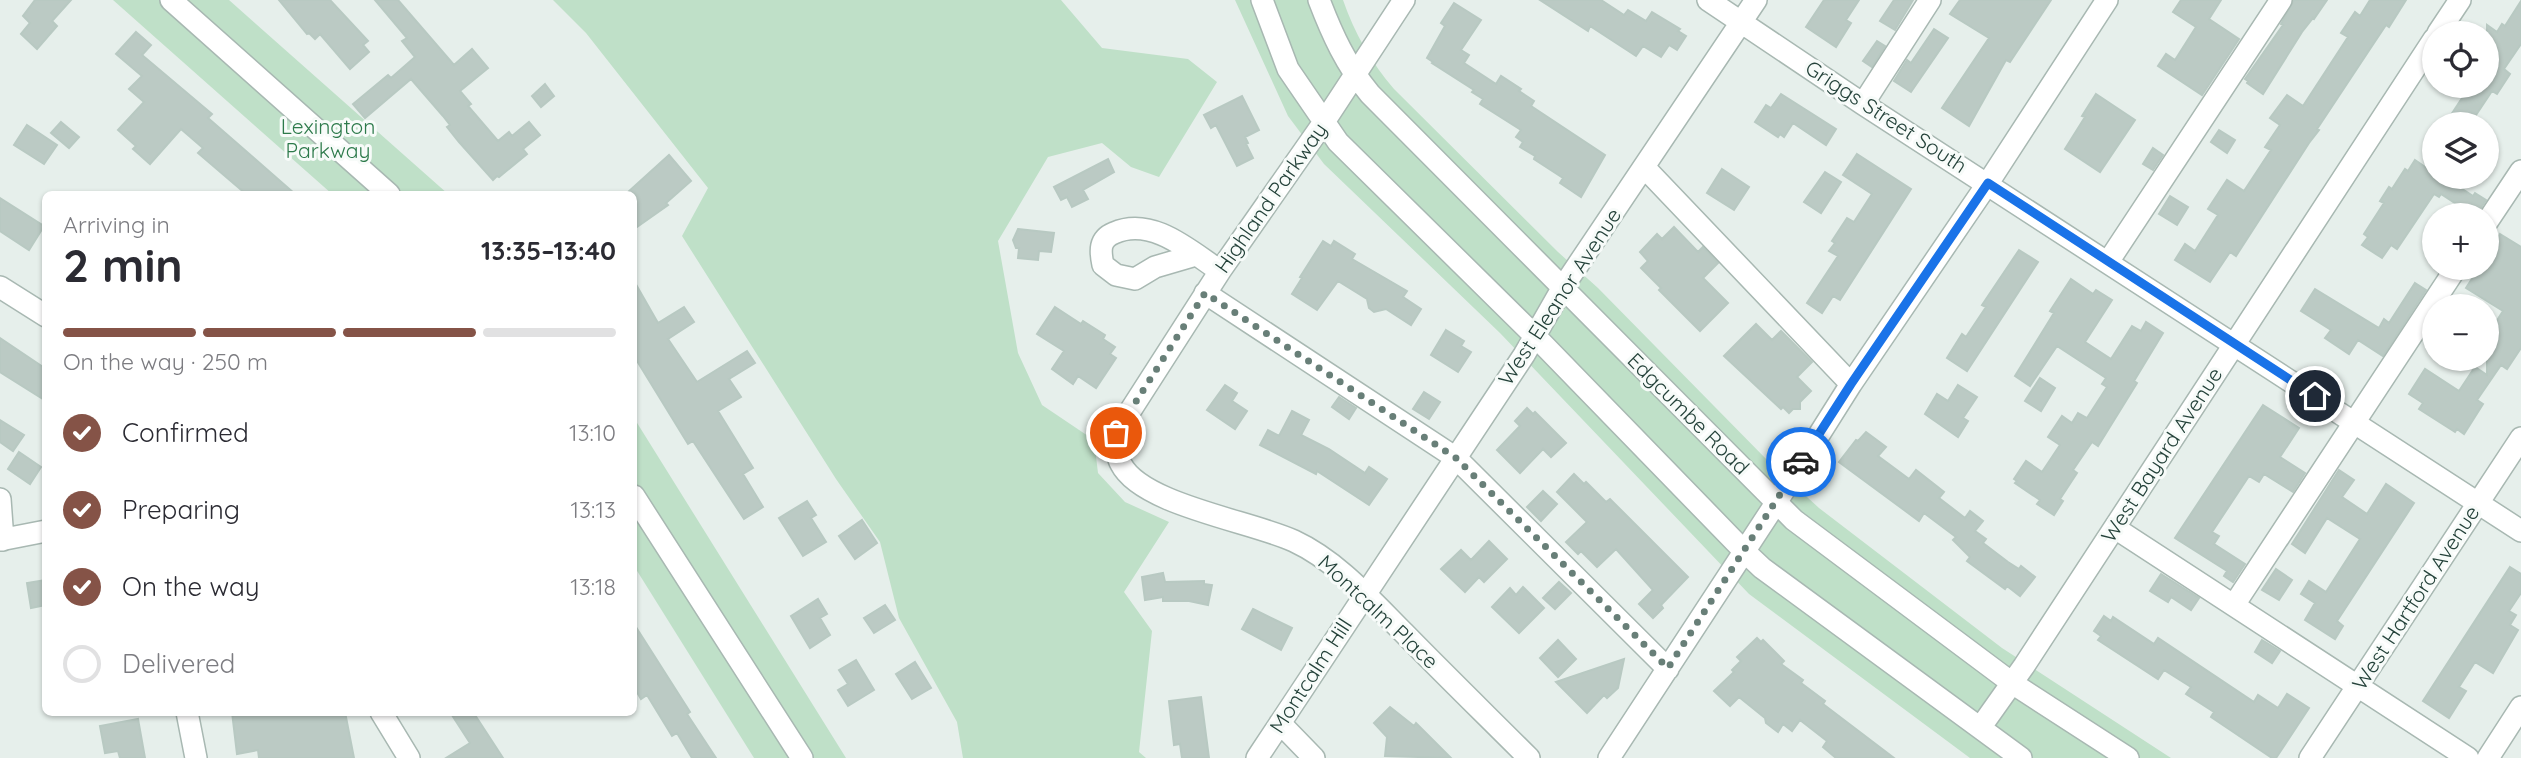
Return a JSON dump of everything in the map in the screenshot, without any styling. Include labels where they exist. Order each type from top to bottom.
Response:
[{"type":"street","points":[[171,0],[386,191]]},
{"type":"street","points":[[1262,0],[1288,69],[1338,142],[1535,337],[1744,551],[1762,568],[2021,758]]},
{"type":"street","name":"Edgcumbe Road","points":[[1319,0],[1332,33],[1354,75],[1379,103],[1794,520],[2012,682],[2128,758]]},
{"type":"street","name":"Highland Parkway","points":[[1116,433],[1205,293],[1324,122],[1404,0]]},
{"type":"street","name":"Griggs Street South","points":[[1708,0],[1863,104],[2521,531]]},
{"type":"street","name":"West Eleanor Avenue","points":[[1365,594],[1535,337],[1563,287],[1756,0]]},
{"type":"street","points":[[1863,104],[1930,0]]},
{"type":"street","points":[[1609,758],[1851,384],[2108,0]]},
{"type":"street","points":[[2108,262],[2281,0]]},
{"type":"street","points":[[2446,21],[2460,0]]},
{"type":"street","name":"West Bayard Avenue","points":[[1980,728],[2115,528],[2422,57]]},
{"type":"street","points":[[1644,167],[1851,384]]},
{"type":"street","points":[[2499,204],[2521,171]]},
{"type":"street","points":[[1196,256],[1220,271]]},
{"type":"street","points":[[2234,605],[2448,280]]},
{"type":"street","points":[[0,287],[42,313]]},
{"type":"street","points":[[1205,293],[1456,458],[1668,668]]},
{"type":"street","name":"Montcalm Place","points":[[1116,433],[1120,463],[1136,483],[1166,498],[1263,528],[1320,556],[1365,594],[1529,758]]},
{"type":"street","name":"West Hartford Avenue","points":[[2310,758],[2521,438]]},
{"type":"street","points":[[0,499],[1,540],[42,532]]},
{"type":"street","points":[[637,501],[802,758]]},
{"type":"street","points":[[2115,528],[2468,758]]},
{"type":"street","name":"Montcalm Hill","points":[[1257,758],[1365,594]]},
{"type":"street","points":[[2488,758],[2521,708]]},
{"type":"street","points":[[188,716],[196,758]]},
{"type":"street","points":[[384,716],[410,758]]},
{"type":"street","points":[[1280,723],[1314,758]]},
{"type":"green space","name":"Lexington Parkway","points":[[113,0],[229,0],[445,191],[329,191]]},
{"type":"green space","points":[[553,0],[1061,0],[1102,48],[1188,59],[1217,82],[1159,177],[1131,167],[1102,143],[1048,157],[998,241],[1018,353],[1042,405],[1094,440],[1098,473],[1125,502],[1169,522],[1124,592],[1152,631],[1139,752],[1146,758],[963,758],[957,722],[899,618],[880,542],[836,479],[682,236],[708,188],[586,33]]},
{"type":"green space","points":[[1235,0],[1343,0],[1364,47],[1394,89],[1558,252],[1598,288],[1771,464],[1819,508],[2002,648],[2171,758],[1970,758],[1749,594],[1500,333],[1324,164],[1288,116]]},
{"type":"green space","points":[[637,423],[846,758],[754,758],[637,571]]},
{"type":"building","points":[[35,0],[71,0],[52,21],[57,26],[37,49],[21,34],[30,23],[23,16]]},
{"type":"building","points":[[279,0],[330,0],[368,41],[363,45],[369,52],[350,69],[320,34],[315,39],[307,34]]},
{"type":"building","points":[[375,0],[398,0],[454,65],[472,49],[488,68],[460,91],[471,104],[468,106],[498,141],[509,132],[512,136],[529,122],[540,135],[523,149],[527,154],[493,180],[459,142],[447,127],[450,125],[411,79],[365,118],[353,104],[388,75],[391,78],[415,57],[402,41],[407,38]]},
{"type":"building","points":[[1540,0],[1601,0],[1624,15],[1628,10],[1646,21],[1652,12],[1680,29],[1678,31],[1686,36],[1677,50],[1669,45],[1661,57],[1643,46],[1636,56],[1590,26],[1588,31]]},
{"type":"building","points":[[1824,0],[1859,0],[1846,20],[1851,23],[1836,47],[1806,27]]},
{"type":"building","points":[[1894,0],[1913,0],[1895,30],[1880,21]]},
{"type":"building","points":[[1960,0],[2051,0],[2010,62],[2006,60],[1969,126],[1942,108],[1989,38],[1950,14]]},
{"type":"building","points":[[2181,0],[2221,0],[2209,19],[2239,39],[2202,95],[2158,66],[2166,54],[2175,60],[2196,27],[2173,12]]},
{"type":"building","points":[[2294,0],[2327,0],[2302,32],[2263,94],[2245,79],[2283,25],[2281,24]]},
{"type":"building","points":[[2370,0],[2406,0],[2389,27],[2386,25],[2372,46],[2236,256],[2230,252],[2210,282],[2175,260],[2185,244],[2195,251],[2218,215],[2208,209],[2227,180],[2244,191],[2271,150],[2265,147],[2280,125],[2270,118],[2287,95],[2303,106],[2348,37],[2341,33],[2355,12],[2360,16]]},
{"type":"building","points":[[2521,1],[2521,44],[2504,69],[2510,74],[2499,91],[2499,29],[2502,24],[2505,26]]},
{"type":"building","points":[[1454,3],[1481,20],[1461,50],[1469,55],[1464,63],[1496,84],[1501,76],[1521,89],[1519,91],[1534,101],[1531,106],[1605,155],[1581,197],[1560,183],[1563,178],[1520,147],[1523,142],[1516,137],[1521,130],[1480,104],[1483,99],[1472,92],[1474,90],[1427,58],[1445,26],[1441,23]]},
{"type":"building","points":[[1934,29],[1948,38],[1911,92],[1894,81],[1907,60],[1911,63]]},
{"type":"building","points":[[136,32],[151,45],[142,55],[212,114],[208,118],[292,191],[242,191],[198,153],[203,148],[181,129],[150,164],[133,149],[136,146],[118,130],[144,102],[129,89],[142,76],[116,54]]},
{"type":"building","points":[[1877,41],[1885,46],[1872,67],[1863,61]]},
{"type":"building","points":[[545,84],[554,96],[541,107],[532,96]]},
{"type":"building","points":[[1781,94],[1836,129],[1826,145],[1793,123],[1784,137],[1780,134],[1778,137],[1755,122],[1766,105],[1771,108]]},
{"type":"building","points":[[2096,94],[2135,120],[2100,172],[2065,149]]},
{"type":"building","points":[[1242,96],[1259,130],[1245,137],[1253,158],[1237,166],[1216,125],[1211,128],[1204,115]]},
{"type":"building","points":[[2462,98],[2487,98],[2478,112],[2453,112]]},
{"type":"building","points":[[61,122],[79,137],[69,148],[51,133]]},
{"type":"building","points":[[27,125],[57,145],[44,164],[14,145]]},
{"type":"building","points":[[2219,130],[2235,140],[2227,153],[2211,142]]},
{"type":"building","points":[[2153,148],[2163,155],[2153,170],[2143,164]]},
{"type":"building","points":[[1857,154],[1911,189],[1840,300],[1833,296],[1822,313],[1807,303],[1838,256],[1829,251],[1835,243],[1832,241],[1847,218],[1854,222],[1872,194],[1843,175]]},
{"type":"building","points":[[669,155],[691,181],[666,203],[668,205],[637,227],[637,191],[629,191]]},
{"type":"building","points":[[1108,159],[1114,172],[1083,190],[1088,199],[1072,207],[1067,197],[1061,200],[1054,187]]},
{"type":"building","points":[[2415,160],[2422,165],[2422,189],[2462,189],[2486,200],[2484,203],[2455,203],[2441,194],[2439,197],[2434,194],[2428,203],[2422,203],[2422,212],[2397,249],[2391,245],[2382,258],[2362,245],[2368,237],[2364,234],[2384,203],[2380,201],[2389,187],[2392,189],[2405,169],[2408,171]]},
{"type":"building","points":[[1722,169],[1749,187],[1734,210],[1707,193]]},
{"type":"building","points":[[1825,172],[1841,182],[1821,213],[1804,202]]},
{"type":"building","points":[[2170,196],[2188,207],[2177,225],[2159,214]]},
{"type":"building","points":[[0,198],[42,225],[29,250],[0,231]]},
{"type":"building","points":[[1674,227],[1698,252],[1703,247],[1718,263],[1703,278],[1728,303],[1700,331],[1641,268],[1648,261],[1640,252],[1657,234],[1662,239]]},
{"type":"building","points":[[1018,229],[1054,233],[1051,252],[1039,251],[1038,260],[1018,258],[1019,248],[1016,248],[1013,240]]},
{"type":"building","points":[[2499,236],[2521,247],[2521,348],[2507,369],[2501,365],[2499,368],[2499,317],[2503,311],[2499,309],[2499,294],[2476,294],[2466,288],[2471,280],[2499,280]]},
{"type":"building","points":[[1323,241],[1331,246],[1334,241],[1355,254],[1352,259],[1407,291],[1403,297],[1421,309],[1411,325],[1386,309],[1374,312],[1369,308],[1367,299],[1338,281],[1317,310],[1292,294]]},
{"type":"building","points":[[2019,250],[2038,262],[1967,371],[1947,358],[1962,334],[1966,337],[1986,307],[1982,305]]},
{"type":"building","points":[[2071,279],[2093,294],[2096,290],[2112,300],[2085,342],[2111,359],[2132,326],[2141,331],[2146,322],[2163,333],[2134,381],[2137,383],[2098,446],[2092,442],[2073,470],[2077,473],[2060,499],[2063,501],[2054,515],[2037,504],[2040,500],[2015,483],[2017,481],[2014,479],[2026,461],[2042,472],[2060,445],[2048,437],[2062,416],[2072,423],[2078,413],[2087,418],[2107,387],[2102,384],[2106,378],[2057,346],[2030,386],[2015,376],[2054,313],[2050,311]]},
{"type":"building","points":[[2415,283],[2426,290],[2383,356],[2358,340],[2349,354],[2325,338],[2331,330],[2301,311],[2315,289],[2379,328],[2384,319],[2389,323]]},
{"type":"building","points":[[637,286],[658,323],[684,307],[694,322],[668,339],[697,382],[747,351],[755,363],[729,379],[741,397],[718,411],[753,468],[743,474],[763,507],[744,519],[693,441],[688,444],[637,361]]},
{"type":"building","points":[[1055,307],[1081,324],[1083,321],[1105,335],[1103,339],[1115,347],[1110,354],[1116,358],[1096,388],[1078,376],[1073,384],[1052,369],[1064,351],[1037,334]]},
{"type":"building","points":[[1756,324],[1772,340],[1781,331],[1812,362],[1797,377],[1811,391],[1800,402],[1800,409],[1793,409],[1789,413],[1783,407],[1781,409],[1724,356]]},
{"type":"building","points":[[1446,330],[1464,341],[1461,346],[1471,352],[1458,372],[1431,355]]},
{"type":"building","points":[[0,338],[42,366],[42,398],[0,372]]},
{"type":"building","points":[[2424,371],[2428,371],[2459,391],[2472,371],[2481,371],[2487,375],[2487,371],[2497,371],[2477,400],[2483,404],[2464,434],[2457,429],[2455,432],[2419,409],[2423,403],[2409,394]]},
{"type":"building","points":[[2040,378],[2055,388],[2041,411],[2025,401]]},
{"type":"building","points":[[1225,385],[1237,393],[1232,401],[1247,411],[1235,429],[1207,410]]},
{"type":"building","points":[[1958,385],[1977,397],[1963,418],[1968,421],[1958,437],[1925,414],[1937,394],[1948,401]]},
{"type":"building","points":[[1424,392],[1440,402],[1429,419],[1413,409]]},
{"type":"building","points":[[1339,397],[1356,408],[1349,419],[1332,407]]},
{"type":"building","points":[[2263,405],[2299,428],[2280,457],[2305,473],[2293,492],[2264,474],[2259,482],[2249,476],[2212,532],[2219,536],[2214,544],[2245,564],[2233,582],[2224,576],[2227,571],[2175,538]]},
{"type":"building","points":[[1527,408],[1533,414],[1535,412],[1566,443],[1551,457],[1543,449],[1520,473],[1497,450],[1520,426],[1515,421]]},
{"type":"building","points":[[1292,411],[1309,420],[1301,435],[1329,449],[1365,473],[1369,467],[1387,479],[1369,505],[1317,471],[1316,474],[1260,445],[1268,430],[1279,436]]},
{"type":"building","points":[[0,420],[24,435],[13,451],[0,442]]},
{"type":"building","points":[[1866,432],[1886,447],[1878,456],[1909,479],[1916,470],[1944,492],[1939,498],[1965,518],[1970,511],[1983,521],[1975,531],[1986,539],[1983,543],[2008,562],[2019,569],[2021,566],[2035,577],[2020,596],[2007,586],[2005,589],[1967,561],[1970,557],[1953,540],[1956,537],[1924,513],[1919,521],[1839,462]]},
{"type":"building","points":[[19,452],[41,467],[30,484],[8,469]]},
{"type":"building","points":[[2339,470],[2354,480],[2342,497],[2367,514],[2386,484],[2414,503],[2337,621],[2343,626],[2335,639],[2305,620],[2315,603],[2301,594],[2309,581],[2326,592],[2360,539],[2327,518],[2305,553],[2292,544]]},
{"type":"building","points":[[1574,474],[1606,502],[1610,499],[1688,577],[1661,605],[1663,608],[1653,618],[1639,604],[1653,590],[1616,549],[1597,567],[1581,551],[1578,554],[1566,542],[1587,522],[1557,492]]},
{"type":"building","points":[[1543,491],[1557,504],[1541,521],[1527,507]]},
{"type":"building","points":[[807,501],[816,515],[811,518],[826,542],[803,556],[779,518]]},
{"type":"building","points":[[862,520],[877,543],[855,559],[839,536]]},
{"type":"building","points":[[1489,541],[1507,559],[1484,582],[1479,577],[1465,592],[1441,569],[1461,550],[1471,560]]},
{"type":"building","points":[[2510,567],[2521,574],[2521,593],[2509,611],[2516,615],[2510,625],[2518,630],[2493,673],[2475,662],[2459,687],[2466,691],[2449,718],[2423,701]]},
{"type":"building","points":[[2276,569],[2292,580],[2279,600],[2262,590]]},
{"type":"building","points":[[1163,573],[1165,582],[1204,581],[1204,584],[1212,585],[1208,605],[1189,601],[1163,601],[1163,597],[1145,600],[1142,577]]},
{"type":"building","points":[[2161,574],[2199,598],[2191,610],[2171,597],[2168,602],[2150,591]]},
{"type":"building","points":[[42,581],[42,606],[31,608],[27,583]]},
{"type":"building","points":[[1559,582],[1571,593],[1555,609],[1543,598]]},
{"type":"building","points":[[1523,587],[1544,608],[1519,633],[1492,607],[1510,588],[1516,595]]},
{"type":"building","points":[[818,599],[827,614],[820,618],[830,635],[810,648],[791,616]]},
{"type":"building","points":[[885,605],[895,620],[874,633],[864,618]]},
{"type":"building","points":[[1253,609],[1292,628],[1281,650],[1242,629]]},
{"type":"building","points":[[2104,616],[2111,621],[2113,617],[2154,644],[2158,638],[2254,702],[2258,695],[2278,708],[2287,694],[2309,708],[2276,758],[2272,758],[2211,717],[2214,712],[2186,694],[2191,687],[2164,670],[2158,679],[2098,640],[2101,636],[2094,631]]},
{"type":"building","points":[[637,629],[716,758],[692,758],[677,733],[672,736],[647,695],[641,699],[637,692]]},
{"type":"building","points":[[1757,638],[1761,642],[1763,640],[1784,661],[1781,664],[1803,680],[1801,683],[1825,701],[1823,704],[1894,758],[1836,758],[1823,747],[1827,741],[1800,720],[1792,731],[1783,724],[1778,732],[1739,697],[1730,706],[1714,691],[1734,672],[1732,670],[1741,661],[1737,657]]},
{"type":"building","points":[[1558,640],[1576,659],[1558,677],[1540,658]]},
{"type":"building","points":[[2262,640],[2280,651],[2272,663],[2255,652]]},
{"type":"building","points":[[1624,659],[1618,688],[1607,698],[1604,695],[1587,713],[1556,682]]},
{"type":"building","points":[[856,660],[874,690],[848,706],[838,690],[848,684],[839,670]]},
{"type":"building","points":[[915,662],[931,688],[912,699],[896,674]]},
{"type":"building","points":[[1201,697],[1209,758],[1182,758],[1180,744],[1174,745],[1169,701]]},
{"type":"building","points":[[1390,707],[1414,726],[1416,723],[1451,758],[1385,756],[1387,737],[1374,723]]},
{"type":"building","points":[[232,716],[346,716],[354,758],[259,758],[258,750],[237,754]]},
{"type":"building","points":[[453,716],[476,716],[503,758],[446,758],[470,743]]},
{"type":"building","points":[[138,719],[145,758],[120,758],[118,751],[105,753],[100,726]]},
{"type":"way so far","points":[[1116,433],[1205,293],[1456,458],[1668,668],[1801,462]]},
{"type":"route","points":[[1801,462],[1988,183],[2315,396]]}]
